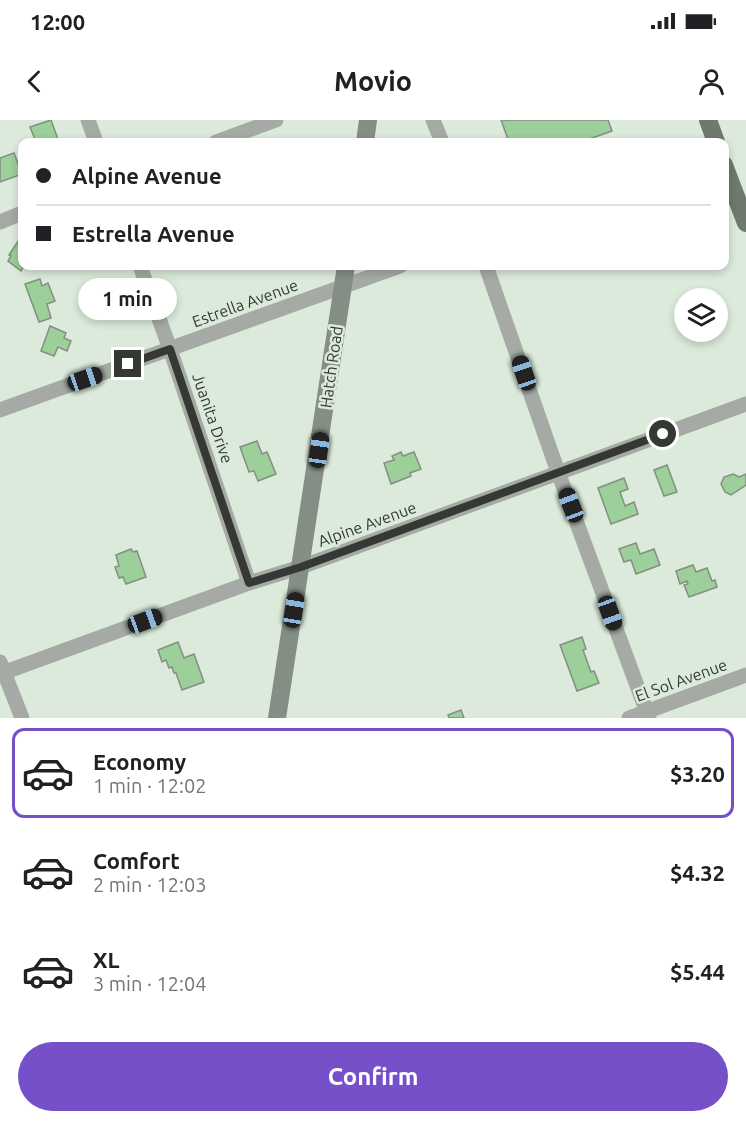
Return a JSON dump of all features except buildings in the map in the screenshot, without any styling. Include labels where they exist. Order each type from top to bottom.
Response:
[{"type":"main road","points":[[708,120],[715,138]]},
{"type":"main road","points":[[729,178],[746,223]]},
{"type":"street","points":[[88,120],[95,138]]},
{"type":"street","points":[[227,138],[276,120]]},
{"type":"street","points":[[366,138],[368,120]]},
{"type":"street","points":[[434,120],[441,138]]},
{"type":"street","points":[[0,222],[18,215]]},
{"type":"street","name":"Juanita Drive","points":[[141,270],[249,583]]},
{"type":"street","name":"Hatch Road","points":[[277,718],[345,270]]},
{"type":"street","name":"Estrella Avenue","points":[[0,410],[389,270]]},
{"type":"street","points":[[487,270],[558,472],[648,715]]},
{"type":"street","name":"Alpine Avenue","points":[[1,669],[301,567],[746,404]]},
{"type":"street","points":[[1,669],[22,718]]},
{"type":"street","name":"El Sol Avenue","points":[[629,718],[648,715],[746,675]]},
{"type":"route","points":[[128,364],[170,349],[249,583],[301,567],[663,434]]}]
